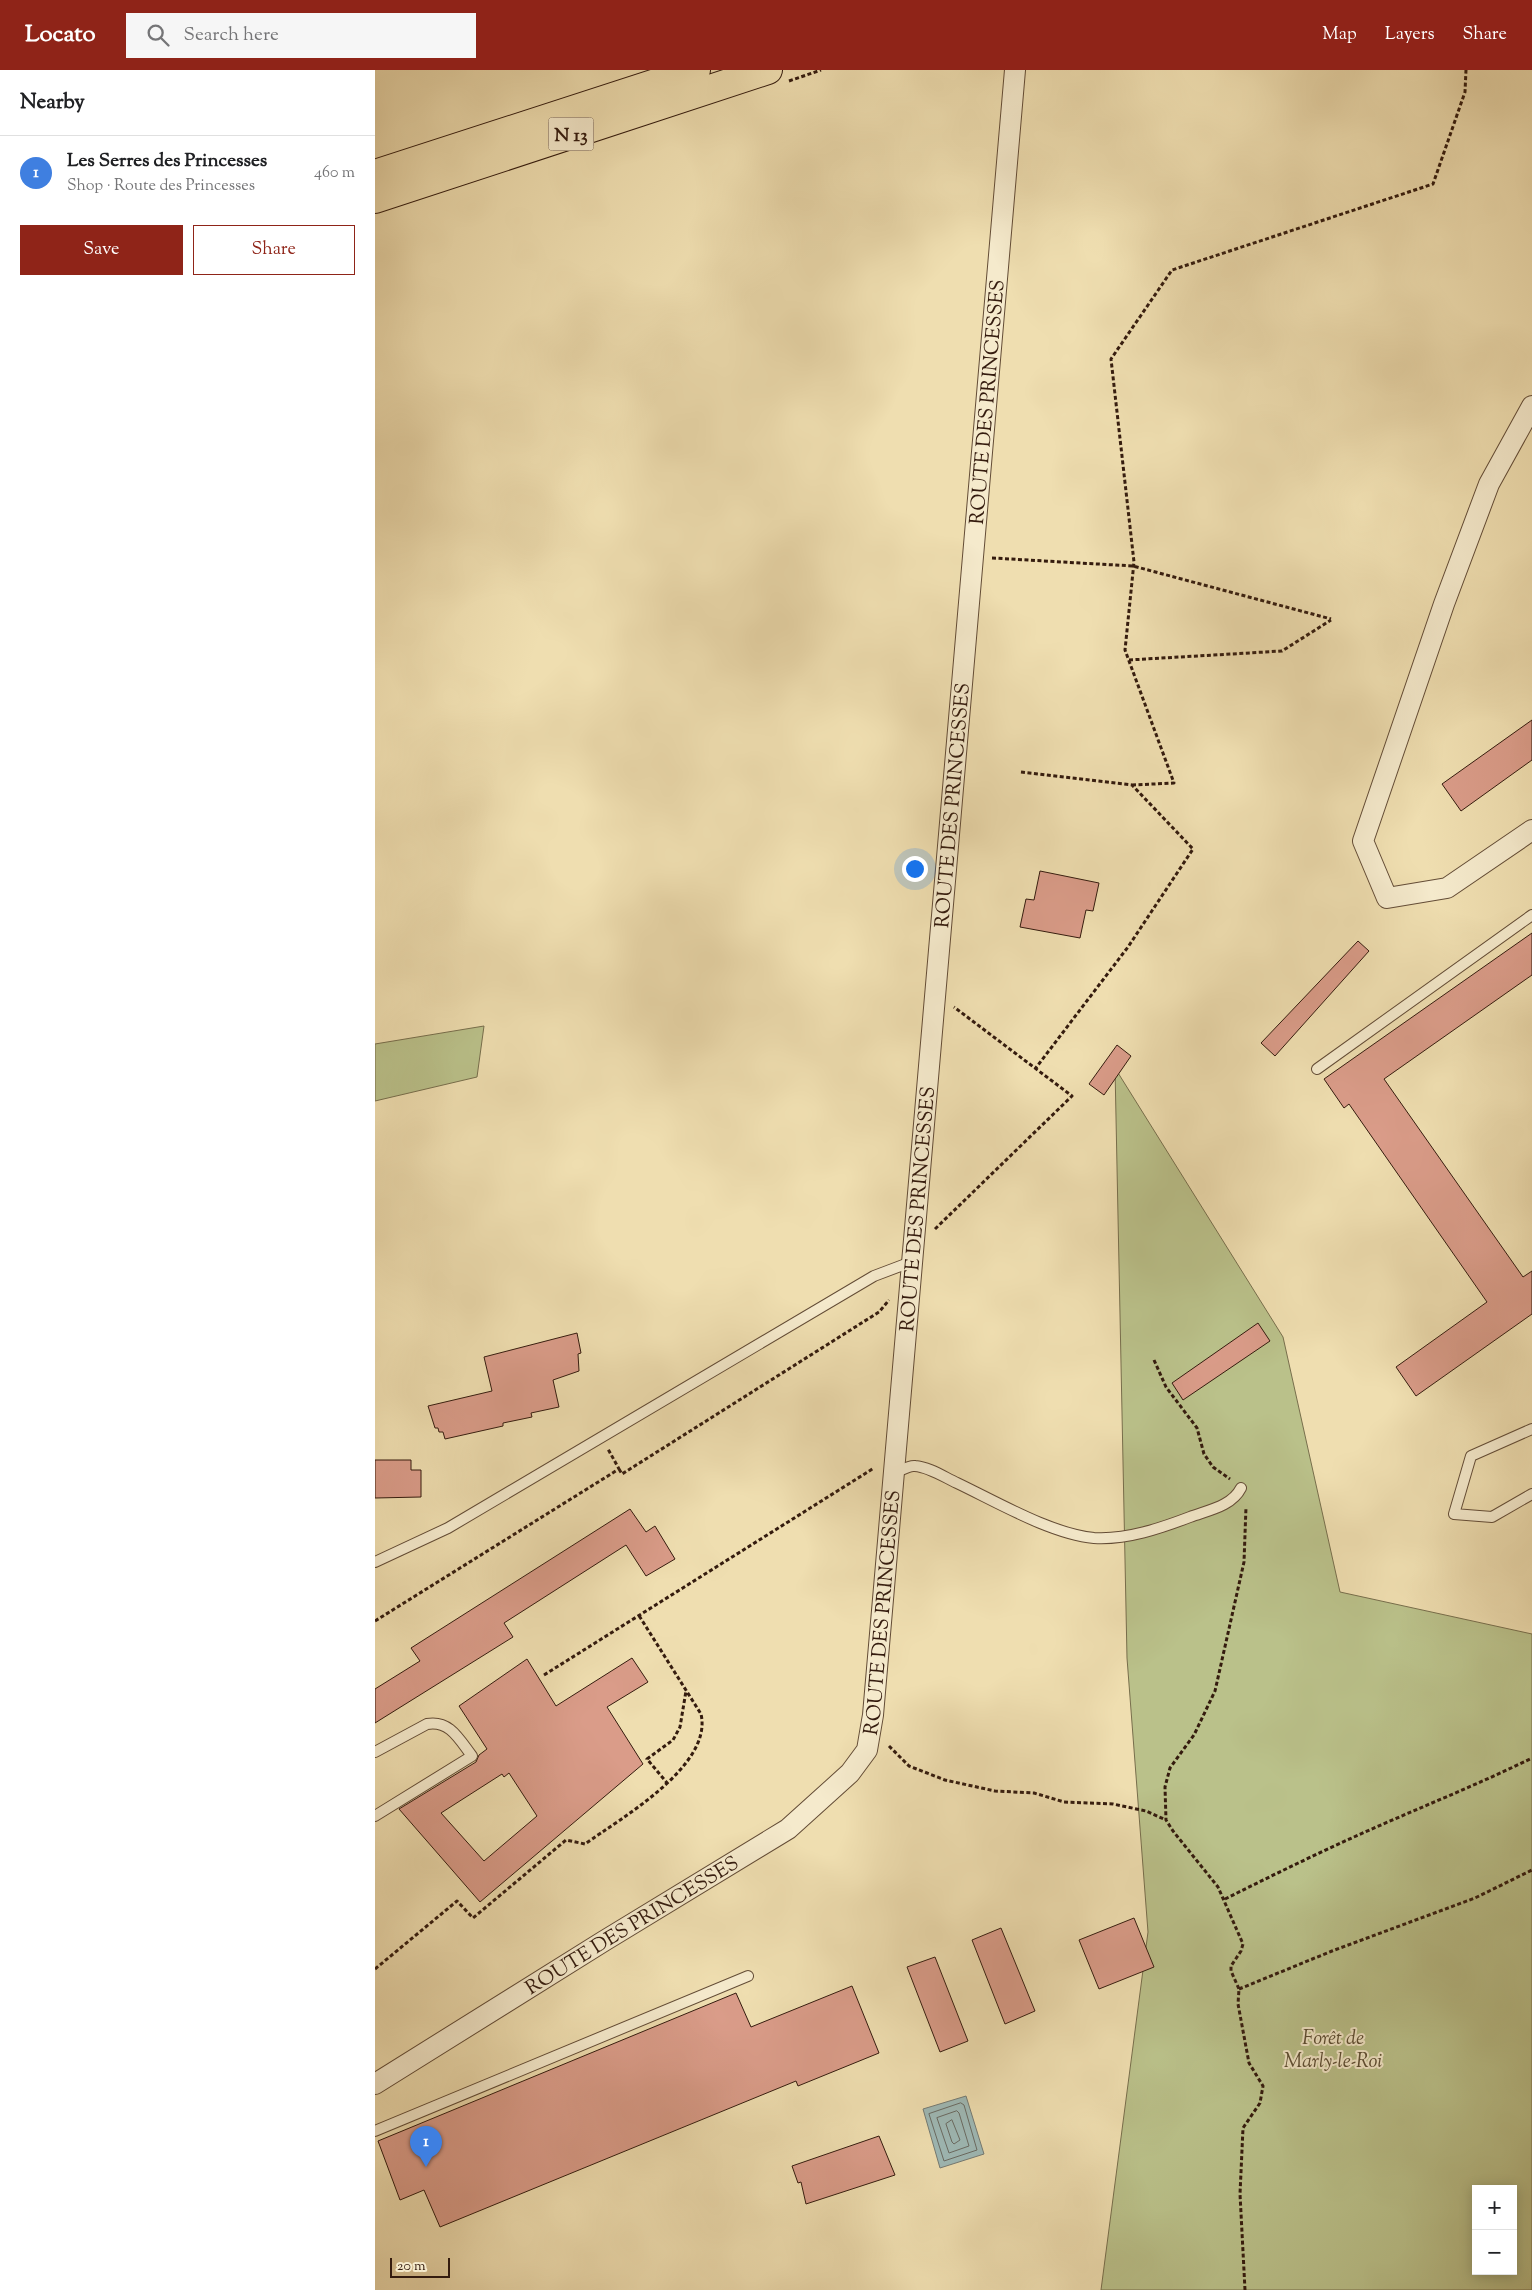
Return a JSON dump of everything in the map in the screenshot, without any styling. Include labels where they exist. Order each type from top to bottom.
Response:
[{"type":"main road","name":"N 13","points":[[375,174],[696,70]]},
{"type":"main road","name":"N 13","points":[[375,199],[768,70]]},
{"type":"street","name":"ROUTE DES PRINCESSES","points":[[375,2084],[788,1829],[850,1773],[867,1750],[871,1727],[885,1470],[912,1263],[1015,70]]},
{"type":"street","points":[[1532,406],[1489,484],[1444,604],[1363,841],[1387,898],[1447,888],[1532,830]]},
{"type":"lane","points":[[1317,1069],[1532,915]]},
{"type":"lane","points":[[375,1562],[448,1528],[874,1276],[912,1263]]},
{"type":"lane","points":[[1532,1429],[1471,1456],[1454,1514],[1492,1516],[1532,1494]]},
{"type":"lane","points":[[885,1470],[913,1465],[928,1469],[999,1505],[1068,1532],[1095,1538],[1131,1536],[1180,1521],[1228,1503],[1236,1497],[1241,1488]]},
{"type":"lane","points":[[375,1752],[427,1724],[436,1722],[444,1724],[453,1730],[472,1756],[375,1816]]},
{"type":"lane","points":[[375,2131],[748,1976]]},
{"type":"path","points":[[1021,772],[1132,785],[1174,783],[1125,650],[1133,566],[1111,359],[1172,270],[1433,184],[1465,92],[1466,70]]},
{"type":"path","points":[[973,557],[1133,566],[1331,619],[1282,652],[1129,660]]},
{"type":"path","points":[[1035,1069],[1128,948],[1193,849],[1132,785]]},
{"type":"path","points":[[602,1438],[622,1474],[879,1312],[912,1263],[1072,1096],[935,994]]},
{"type":"path","points":[[1154,1360],[1166,1387],[1197,1428],[1204,1454],[1213,1467],[1241,1488],[1246,1505],[1244,1562],[1215,1692],[1194,1735],[1170,1768],[1165,1787],[1167,1820],[1173,1831],[1218,1887],[1243,1944],[1241,1951],[1231,1966],[1239,1989],[1238,2004],[1249,2064],[1263,2086],[1260,2103],[1243,2128],[1239,2194],[1245,2290]]},
{"type":"path","points":[[375,1621],[619,1469]]},
{"type":"path","points":[[544,1675],[639,1614],[885,1470]]},
{"type":"path","points":[[375,1970],[457,1901],[473,1918],[566,1840],[585,1844],[668,1784],[684,1768],[699,1742],[703,1724],[701,1714],[639,1614]]},
{"type":"path","points":[[668,1784],[647,1760],[673,1740],[680,1727],[686,1691]]},
{"type":"path","points":[[871,1727],[909,1766],[945,1780],[995,1791],[1034,1793],[1064,1802],[1113,1804],[1147,1811],[1167,1820]]},
{"type":"path","points":[[1225,1900],[1284,1869],[1367,1831],[1477,1785],[1532,1758]]},
{"type":"path","points":[[1239,1989],[1331,1951],[1475,1898],[1532,1870]]},
{"type":"green space","points":[[484,1026],[477,1077],[375,1101],[375,1044]]},
{"type":"green space","name":"Forêt de Marly-le-Roi","points":[[1115,1068],[1283,1337],[1340,1592],[1532,1634],[1532,2290],[1101,2290],[1148,1932],[1127,1658]]},
{"type":"water","points":[[966,2096],[984,2154],[940,2168],[923,2109]]},
{"type":"building","points":[[1532,720],[1532,760],[1461,811],[1442,784]]},
{"type":"building","points":[[1040,871],[1099,883],[1093,911],[1086,910],[1080,938],[1020,927],[1026,899],[1034,900]]},
{"type":"building","points":[[1532,933],[1532,975],[1384,1079],[1523,1277],[1532,1271],[1532,1314],[1416,1396],[1396,1367],[1487,1302],[1349,1104],[1344,1108],[1324,1079]]},
{"type":"building","points":[[1358,941],[1369,951],[1275,1056],[1261,1043]]},
{"type":"building","points":[[1117,1045],[1131,1056],[1104,1095],[1089,1084]]},
{"type":"building","points":[[1258,1323],[1270,1341],[1183,1400],[1172,1383]]},
{"type":"building","points":[[577,1333],[581,1353],[578,1354],[579,1371],[553,1380],[559,1407],[531,1413],[532,1417],[503,1423],[503,1426],[445,1439],[443,1432],[439,1432],[438,1428],[435,1428],[428,1406],[492,1391],[484,1357]]},
{"type":"building","points":[[375,1460],[411,1460],[411,1470],[421,1470],[421,1497],[375,1498]]},
{"type":"building","points":[[630,1509],[646,1532],[655,1526],[675,1559],[646,1576],[626,1545],[504,1623],[513,1637],[375,1723],[375,1689],[420,1661],[411,1648]]},
{"type":"building","points":[[632,1658],[648,1682],[607,1707],[643,1764],[480,1902],[399,1809],[476,1762],[479,1755],[487,1749],[459,1706],[527,1659],[556,1706]],"holes":[[[509,1773],[537,1816],[484,1861],[441,1813],[502,1774],[504,1777]]]},
{"type":"building","points":[[1134,1918],[1154,1967],[1099,1989],[1079,1940]]},
{"type":"building","points":[[1001,1928],[1035,2011],[1005,2024],[972,1940]]},
{"type":"building","points":[[935,1957],[968,2041],[940,2052],[907,1967]]},
{"type":"building","points":[[852,1986],[879,2053],[798,2086],[796,2081],[440,2227],[424,2190],[400,2200],[378,2141],[736,1993],[751,2027]]},
{"type":"building","points":[[879,2136],[895,2175],[806,2204],[801,2182],[798,2183],[792,2166]]},
{"type":"place","name":"Les Serres des Princesses","points":[[426,2167]]}]
